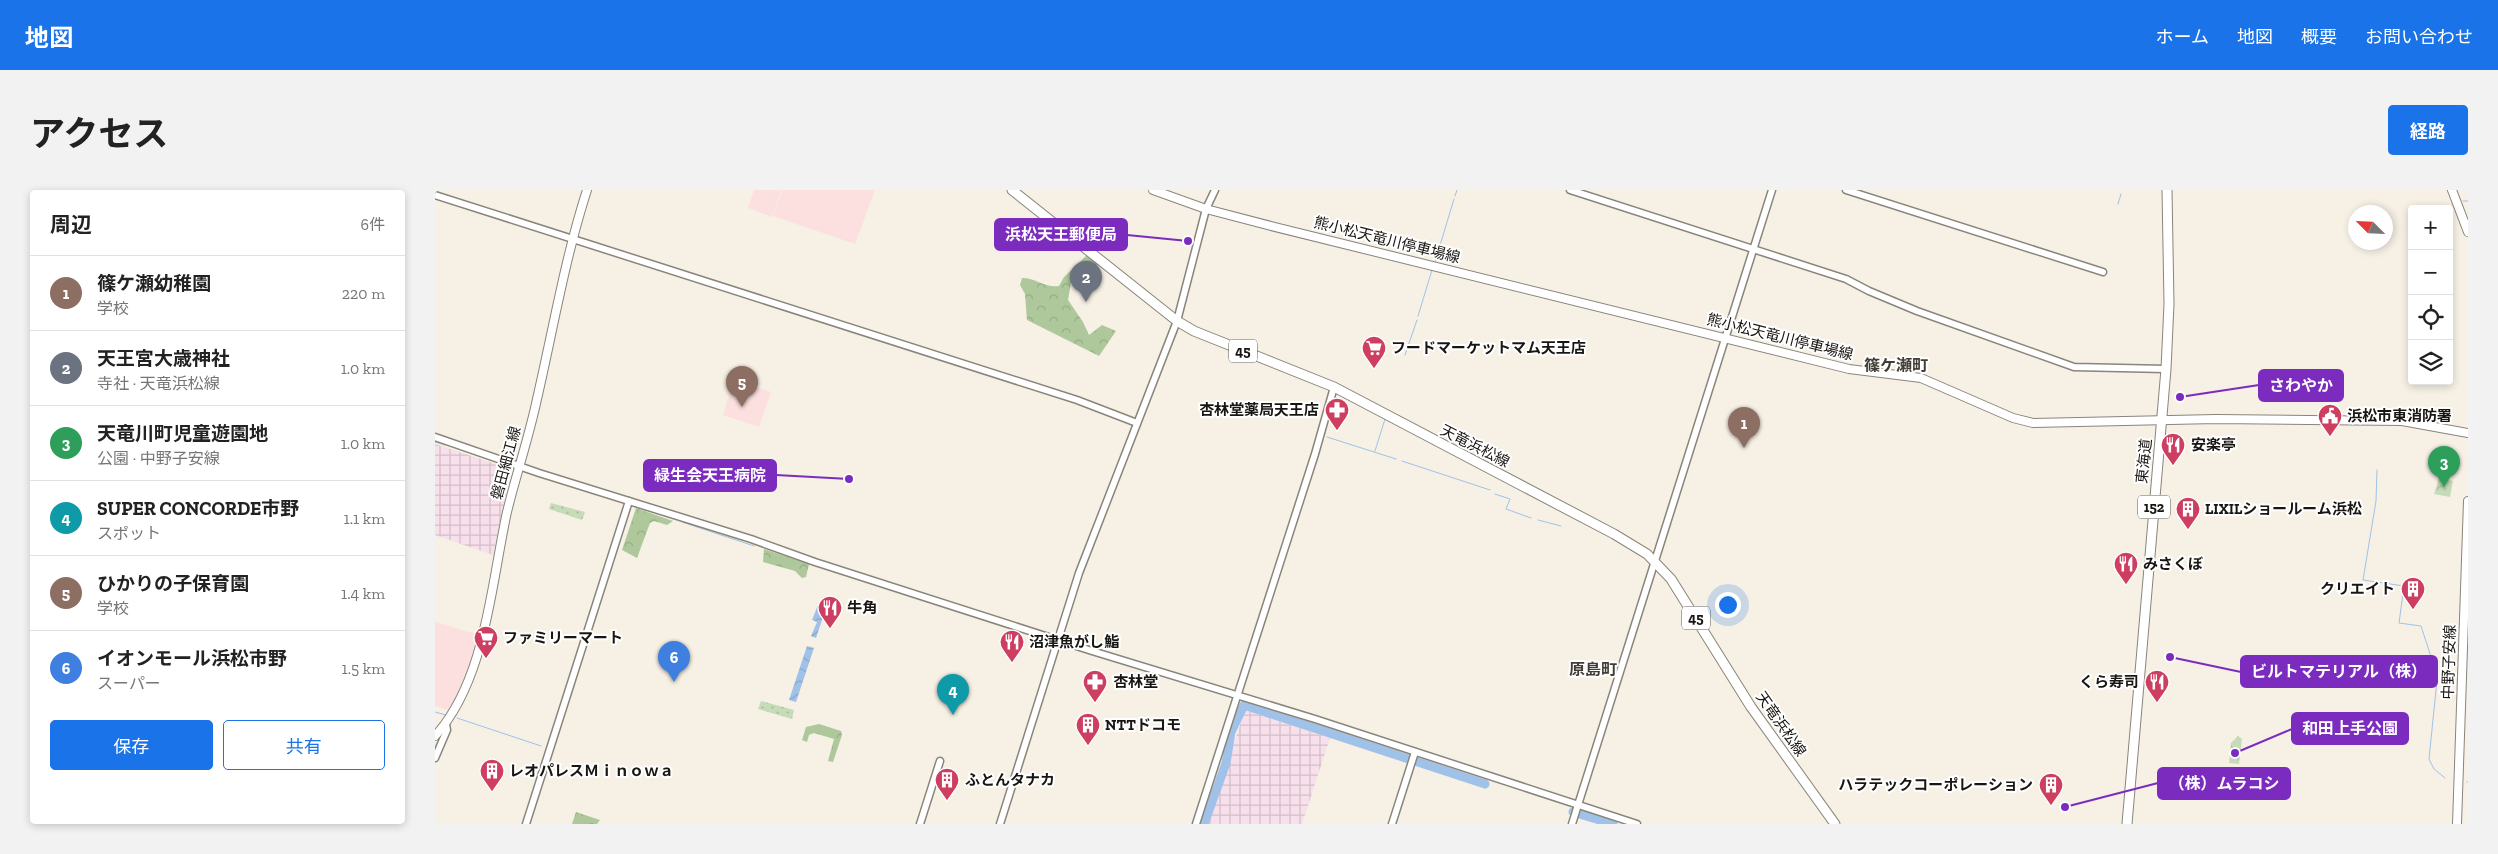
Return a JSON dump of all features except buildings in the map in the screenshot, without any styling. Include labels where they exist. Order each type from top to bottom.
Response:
[{"type":"main road","name":"磐田細江線","points":[[435,736],[453,714],[463,693],[484,631],[506,516],[520,467],[587,190]]},
{"type":"main road","name":"天竜浜松線","points":[[1012,190],[1177,321],[1194,330],[1334,387],[1615,534],[1655,561],[1685,599],[1722,664],[1835,824]]},
{"type":"main road","name":"熊小松天竜川停車場線","points":[[1153,190],[1206,209],[1849,369],[1921,378],[2024,422],[2162,420],[2402,421],[2468,434]]},
{"type":"main road","name":"東海道","points":[[2127,824],[2166,369],[2169,304],[2167,190]]},
{"type":"main road","points":[[2452,190],[2468,232]]},
{"type":"main road","name":"中野子安線","points":[[2457,824],[2466,643],[2468,501]]},
{"type":"street","points":[[1001,824],[1079,574],[1177,321],[1206,209],[1215,190]]},
{"type":"street","points":[[1570,190],[1846,278],[1869,291],[1917,311],[2074,367],[2166,369]]},
{"type":"street","points":[[1572,824],[1772,190]]},
{"type":"street","points":[[1847,190],[2103,272]]},
{"type":"street","points":[[435,195],[1077,400],[1137,423]]},
{"type":"street","points":[[1196,824],[1315,454],[1334,387]]},
{"type":"street","points":[[435,437],[520,467],[1237,696],[1413,757],[1576,810],[1637,824]]},
{"type":"street","points":[[527,824],[629,501]]},
{"type":"street","points":[[435,758],[447,730],[445,724]]},
{"type":"street","points":[[1392,824],[1413,757]]},
{"type":"street","points":[[919,824],[939,761]]},
{"type":"shaded area","points":[[754,190],[781,190],[772,217],[748,208]]},
{"type":"shaded area","points":[[782,190],[875,190],[855,244],[773,216]]},
{"type":"shaded area","points":[[734,380],[771,392],[759,427],[723,415]]},
{"type":"shaded area","points":[[435,444],[511,469],[493,555],[435,535]]},
{"type":"shaded area","points":[[435,622],[479,635],[461,692],[452,711],[435,706]]},
{"type":"shaded area","points":[[1245,710],[1330,738],[1302,824],[1207,824]]},
{"type":"green space","points":[[1087,255],[1100,264],[1071,283],[1068,300],[1083,322],[1089,335],[1102,325],[1116,331],[1099,356],[1027,320],[1025,294],[1020,285],[1022,278],[1049,286],[1059,286],[1064,277]]},
{"type":"green space","points":[[2439,478],[2453,481],[2450,497],[2434,494]]},
{"type":"green space","points":[[551,503],[585,512],[582,520],[549,509]]},
{"type":"green space","points":[[636,508],[673,521],[667,525],[654,521],[650,523],[637,558],[622,550]]},
{"type":"green space","points":[[764,549],[809,564],[806,577],[802,578],[795,571],[763,562]]},
{"type":"green space","points":[[761,701],[794,710],[792,719],[758,709]]},
{"type":"green space","points":[[819,724],[841,731],[842,735],[833,762],[828,761],[834,739],[814,733],[809,735],[807,742],[802,740],[806,727]]},
{"type":"green space","points":[[2238,736],[2242,739],[2239,764],[2229,763],[2231,743]]},
{"type":"green space","points":[[576,812],[600,820],[597,824],[572,824]]},
{"type":"water","points":[[818,605],[826,608],[816,638],[811,636],[817,622],[812,620]]},
{"type":"water","points":[[807,646],[814,648],[796,702],[789,700]]},
{"type":"waterway","points":[[1455,196],[1457,190]]},
{"type":"waterway","points":[[2118,204],[2121,194]]},
{"type":"waterway","points":[[1435,262],[1454,199]]},
{"type":"waterway","points":[[2463,201],[2468,201]]},
{"type":"waterway","points":[[1418,316],[1432,270]]},
{"type":"waterway","points":[[1405,355],[1417,320]]},
{"type":"waterway","points":[[1375,451],[1385,419]]},
{"type":"waterway","points":[[1327,437],[1396,459]]},
{"type":"waterway","points":[[435,442],[445,445]]},
{"type":"waterway","points":[[1402,461],[1490,490]]},
{"type":"waterway","points":[[2377,470],[2376,501],[2363,580],[2404,586],[2399,623],[2421,626],[2437,675]]},
{"type":"waterway","points":[[1495,494],[1510,499],[1506,509],[1531,518]]},
{"type":"waterway","points":[[1538,520],[1561,526]]},
{"type":"waterway","points":[[682,522],[754,546]]},
{"type":"waterway","points":[[2437,680],[2429,759],[2434,769],[2445,778]]},
{"type":"waterway","points":[[1204,824],[1226,763],[1231,732],[1244,705],[1485,784]]},
{"type":"waterway","points":[[435,712],[446,715]]},
{"type":"waterway","points":[[457,718],[541,746]]},
{"type":"waterway","points":[[1573,812],[1613,824]]},
{"type":"place","name":"浜松天王郵便局","points":[[1188,241]]},
{"type":"place","name":"天王宮大歳神社","points":[[1086,302]]},
{"type":"place","name":"フードマーケットマム天王店","points":[[1374,369]]},
{"type":"place","name":"さわやか","points":[[2180,397]]},
{"type":"place","name":"ひかりの子保育園","points":[[742,407]]},
{"type":"place","name":"杏林堂薬局天王店","points":[[1337,431]]},
{"type":"place","name":"浜松市東消防署","points":[[2330,437]]},
{"type":"place","name":"篠ケ瀬幼稚園","points":[[1744,448]]},
{"type":"place","name":"安楽亭","points":[[2173,466]]},
{"type":"place","name":"緑生会天王病院","points":[[849,479]]},
{"type":"place","name":"天竜川町児童遊園地","points":[[2444,487]]},
{"type":"place","name":"LIXILショールーム浜松","points":[[2188,530]]},
{"type":"place","name":"みさくぼ","points":[[2126,585]]},
{"type":"place","name":"クリエイト","points":[[2413,610]]},
{"type":"place","name":"牛角","points":[[830,629]]},
{"type":"place","name":"ビルトマテリアル（株）","points":[[2170,657]]},
{"type":"place","name":"ファミリーマート","points":[[486,659]]},
{"type":"place","name":"沼津魚がし鮨","points":[[1012,663]]},
{"type":"place","name":"イオンモール浜松市野","points":[[674,682]]},
{"type":"place","name":"杏林堂","points":[[1095,703]]},
{"type":"place","name":"くら寿司","points":[[2157,703]]},
{"type":"place","name":"SUPER CONCORDE市野","points":[[953,715]]},
{"type":"place","name":"NTTドコモ","points":[[1088,746]]},
{"type":"place","name":"和田上手公園","points":[[2235,753]]},
{"type":"place","name":"レオパレスＭｉｎｏｗａ","points":[[492,792]]},
{"type":"place","name":"ふとんタナカ","points":[[947,801]]},
{"type":"place","name":"ハラテックコーポレーション","points":[[2051,806]]},
{"type":"place","name":"（株）ムラコシ","points":[[2065,807]]},
{"type":"district","name":"篠ケ瀬町","points":[[1896,365]]},
{"type":"district","name":"原島町","points":[[1593,669]]}]
